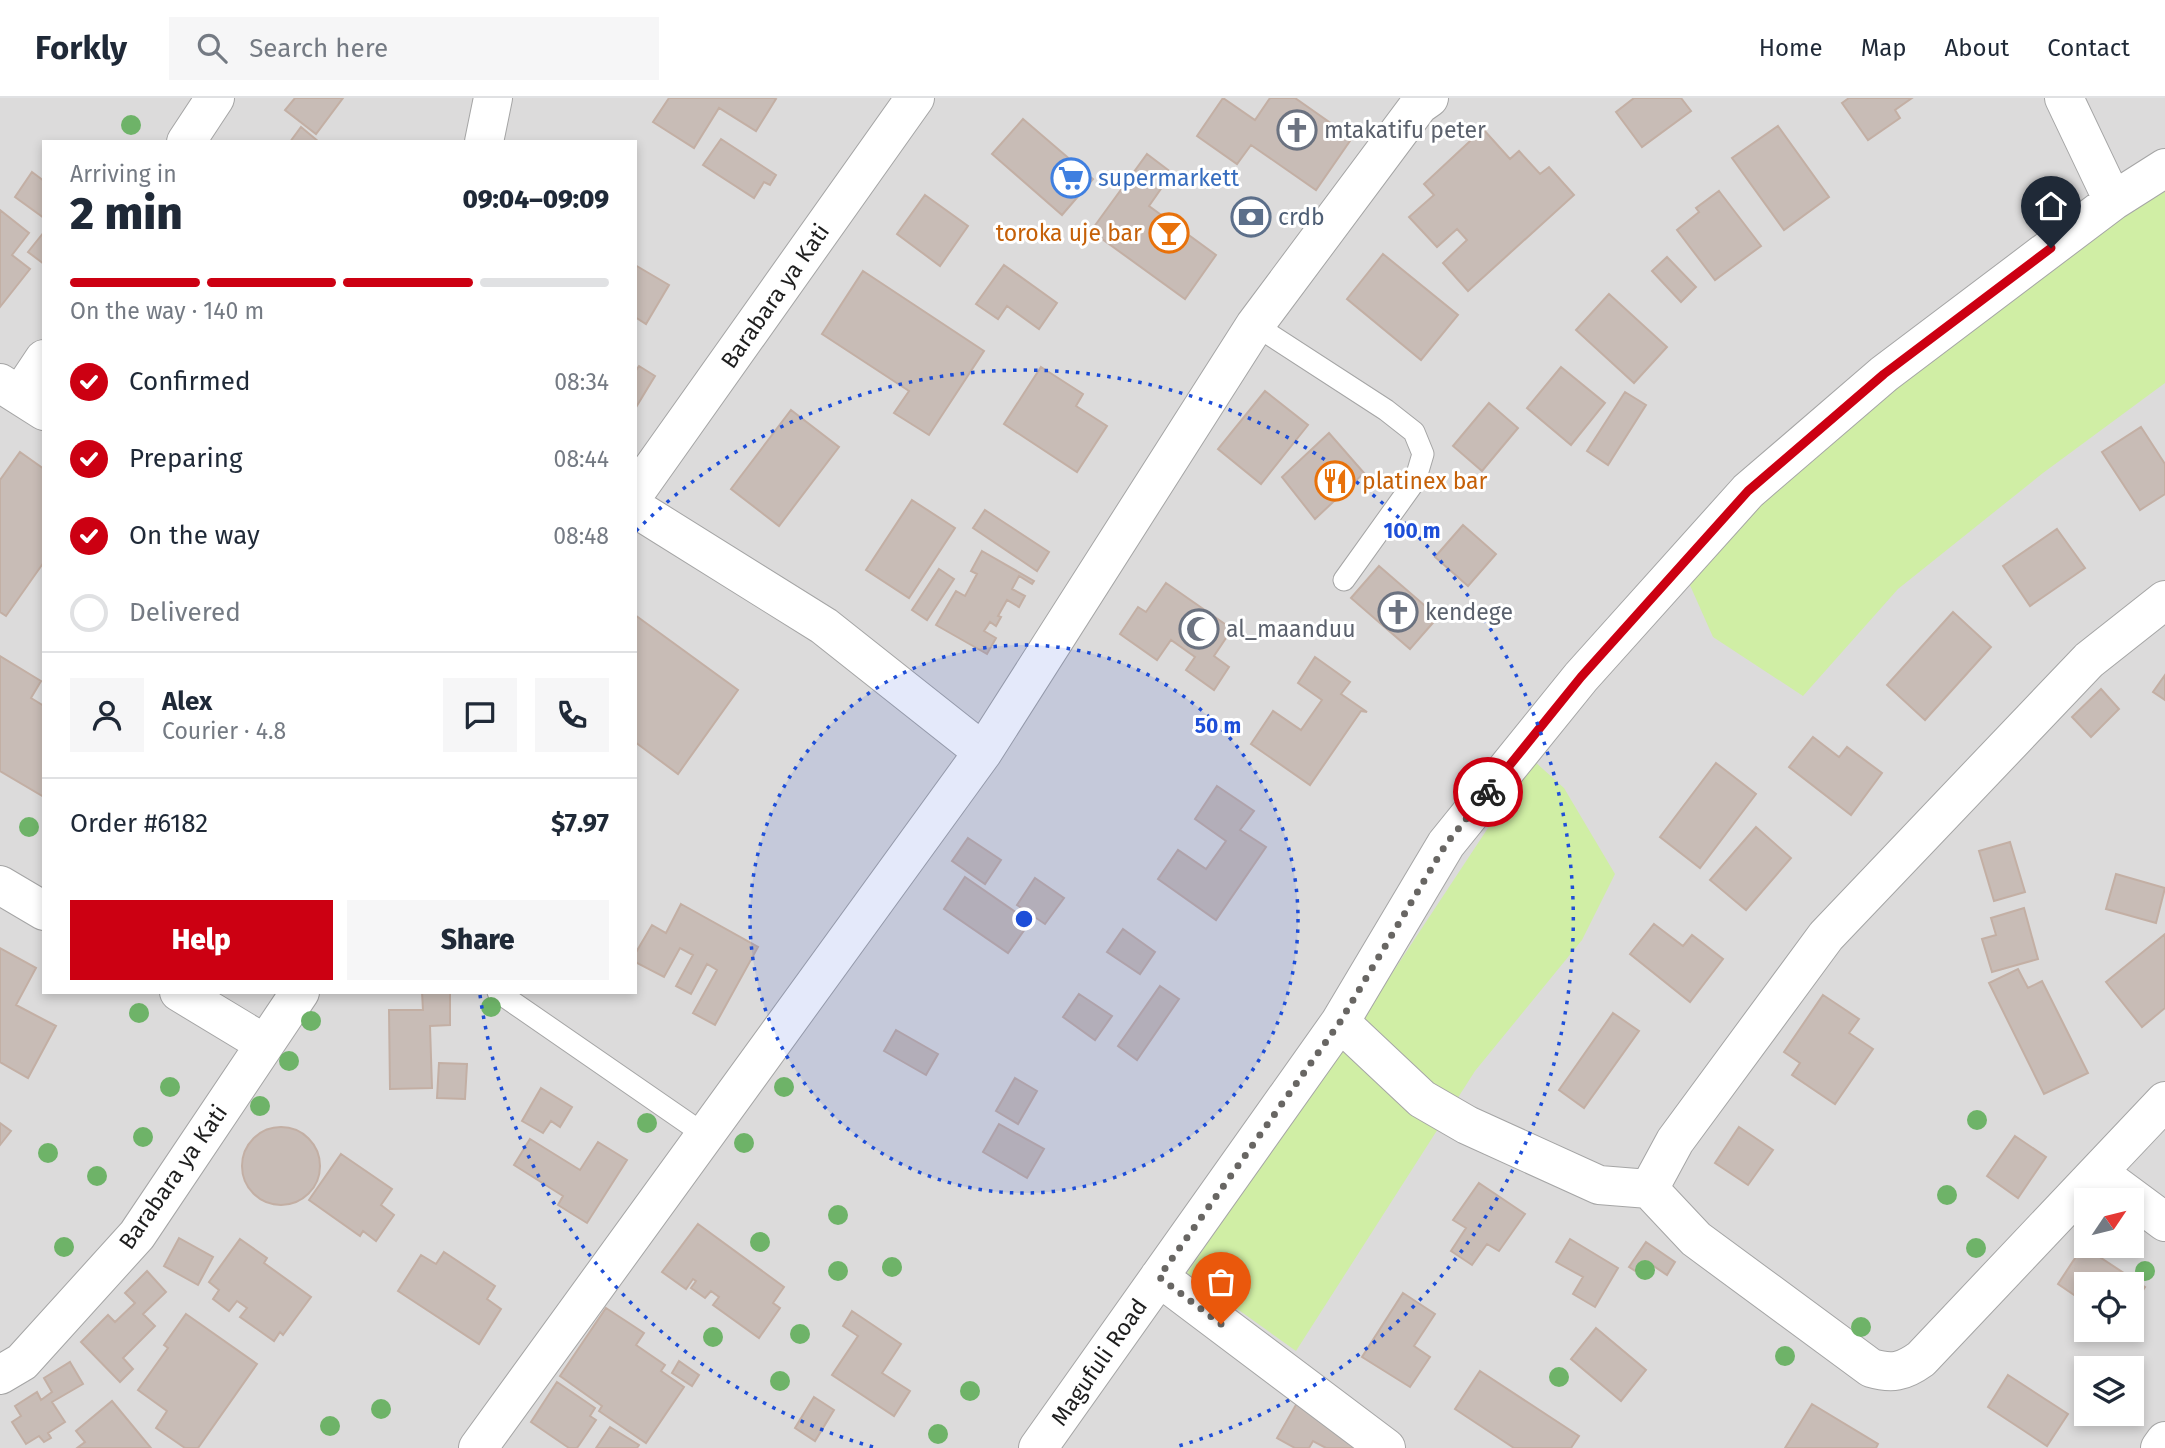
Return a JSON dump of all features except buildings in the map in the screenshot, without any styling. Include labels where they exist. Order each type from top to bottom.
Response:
[{"type":"street","points":[[187,140],[215,98]]},
{"type":"street","points":[[484,140],[493,98]]},
{"type":"street","name":"Barabara ya Kati","points":[[637,491],[915,98]]},
{"type":"street","points":[[2064,98],[2113,201]]},
{"type":"street","points":[[478,1448],[983,752],[1255,325],[1421,100]]},
{"type":"street","name":"Magufuli Road","points":[[1038,1448],[1340,1022],[1446,844],[1581,677],[1748,491],[1884,374],[2113,201],[2165,168]]},
{"type":"street","points":[[21,396],[42,362]]},
{"type":"street","points":[[637,509],[824,626],[983,752]]},
{"type":"street","points":[[1649,1189],[1675,1141],[1826,936],[2089,660],[2165,600]]},
{"type":"street","points":[[0,885],[42,910]]},
{"type":"street","points":[[182,994],[265,1044]]},
{"type":"street","name":"Barabara ya Kati","points":[[0,1376],[22,1362],[137,1235],[299,994]]},
{"type":"street","points":[[1340,1022],[1422,1099],[1467,1125],[1598,1185],[1649,1189],[1696,1239],[1871,1368],[1888,1373],[1905,1371],[1921,1359],[2165,1101]]},
{"type":"street","points":[[2099,1173],[2165,1222]]},
{"type":"street","points":[[1159,1277],[1386,1448]]},
{"type":"street","points":[[2160,1448],[2165,1441]]},
{"type":"lane","points":[[1255,325],[1387,410],[1414,432],[1423,454],[1415,481],[1344,580]]},
{"type":"lane","points":[[501,994],[705,1135]]},
{"type":"shaded area","points":[[0,98],[2165,98],[2165,1448],[0,1448]]},
{"type":"green space","points":[[2165,185],[2165,383],[2043,473],[1898,589],[1803,696],[1713,637],[1689,583],[1749,515],[1910,374]]},
{"type":"green space","points":[[1533,760],[1564,788],[1615,874],[1582,940],[1475,1071],[1296,1351],[1187,1273],[1379,993]]},
{"type":"way so far","points":[[1221,1324],[1159,1277],[1340,1022],[1446,844],[1488,792]]},
{"type":"place","name":"mtakatifu peter","points":[[1297,130]]},
{"type":"place","name":"supermarkett","points":[[1071,178]]},
{"type":"place","name":"crdb","points":[[1251,217]]},
{"type":"place","name":"toroka uje bar","points":[[1169,233]]},
{"type":"place","name":"platinex bar","points":[[1335,481]]},
{"type":"place","name":"kendege","points":[[1398,612]]},
{"type":"place","name":"al_maanduu","points":[[1199,629]]},
{"type":"route","points":[[1488,792],[1581,677],[1748,491],[1884,374],[2051,248]]}]
